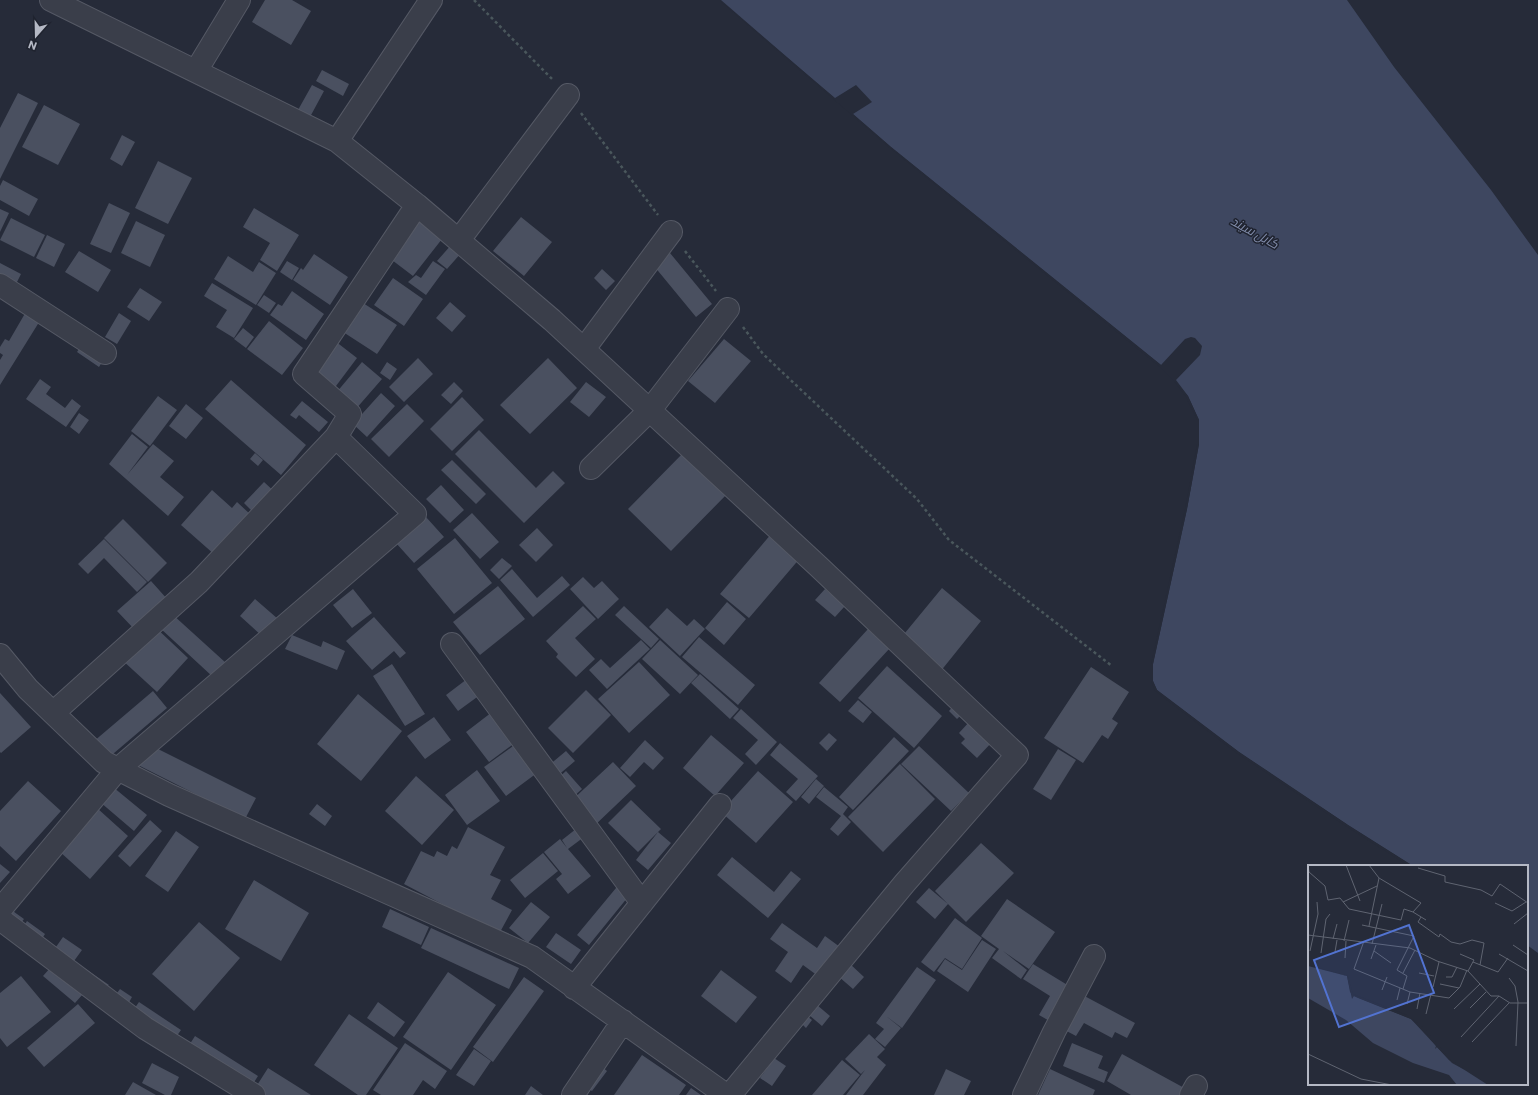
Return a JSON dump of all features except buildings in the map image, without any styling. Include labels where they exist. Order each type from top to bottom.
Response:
[{"type":"street","points":[[51,0],[337,141],[418,205],[584,349],[818,566],[1017,755],[904,884],[730,1095]]},
{"type":"street","points":[[196,71],[239,0]]},
{"type":"street","points":[[337,141],[431,0]]},
{"type":"street","points":[[458,240],[568,95]]},
{"type":"street","points":[[53,713],[199,582],[336,437],[350,414],[304,374],[418,205]]},
{"type":"street","points":[[584,349],[671,232]]},
{"type":"street","points":[[0,285],[105,353]]},
{"type":"street","points":[[591,468],[650,410],[728,309]]},
{"type":"street","points":[[0,910],[118,769],[415,514],[336,437]]},
{"type":"street","points":[[452,644],[642,903]]},
{"type":"street","points":[[0,655],[28,689],[104,762],[169,795],[532,957],[726,1095]]},
{"type":"street","points":[[574,988],[720,805]]},
{"type":"street","points":[[0,919],[145,1028],[254,1095]]},
{"type":"street","points":[[1024,1095],[1054,1032],[1094,956]]},
{"type":"street","points":[[572,1095],[623,1021]]},
{"type":"path","points":[[474,0],[568,95],[763,354],[917,499],[949,540],[1112,666]]},
{"type":"water","name":"کابل سيند","points":[[721,0],[1347,0],[1394,67],[1491,190],[1538,255],[1538,953],[1528,946],[1528,865],[1411,865],[1348,825],[1239,752],[1157,690],[1153,681],[1153,664],[1187,509],[1199,444],[1199,420],[1188,396],[1161,365],[891,147]]},
{"type":"pier","points":[[719,0],[835,98],[856,85],[872,102],[853,114],[891,147],[1161,365],[1185,339],[1191,337],[1195,338],[1202,346],[1200,355],[1176,380],[1188,396],[1199,420],[1199,444],[1187,509],[1153,664],[1153,681],[1157,690],[1239,752],[1348,825],[1411,865],[1407,865],[1347,827],[1238,754],[1155,691],[1151,681],[1151,664],[1185,509],[1197,444],[1197,420],[1186,397],[1174,381],[1160,367],[890,148]]}]
